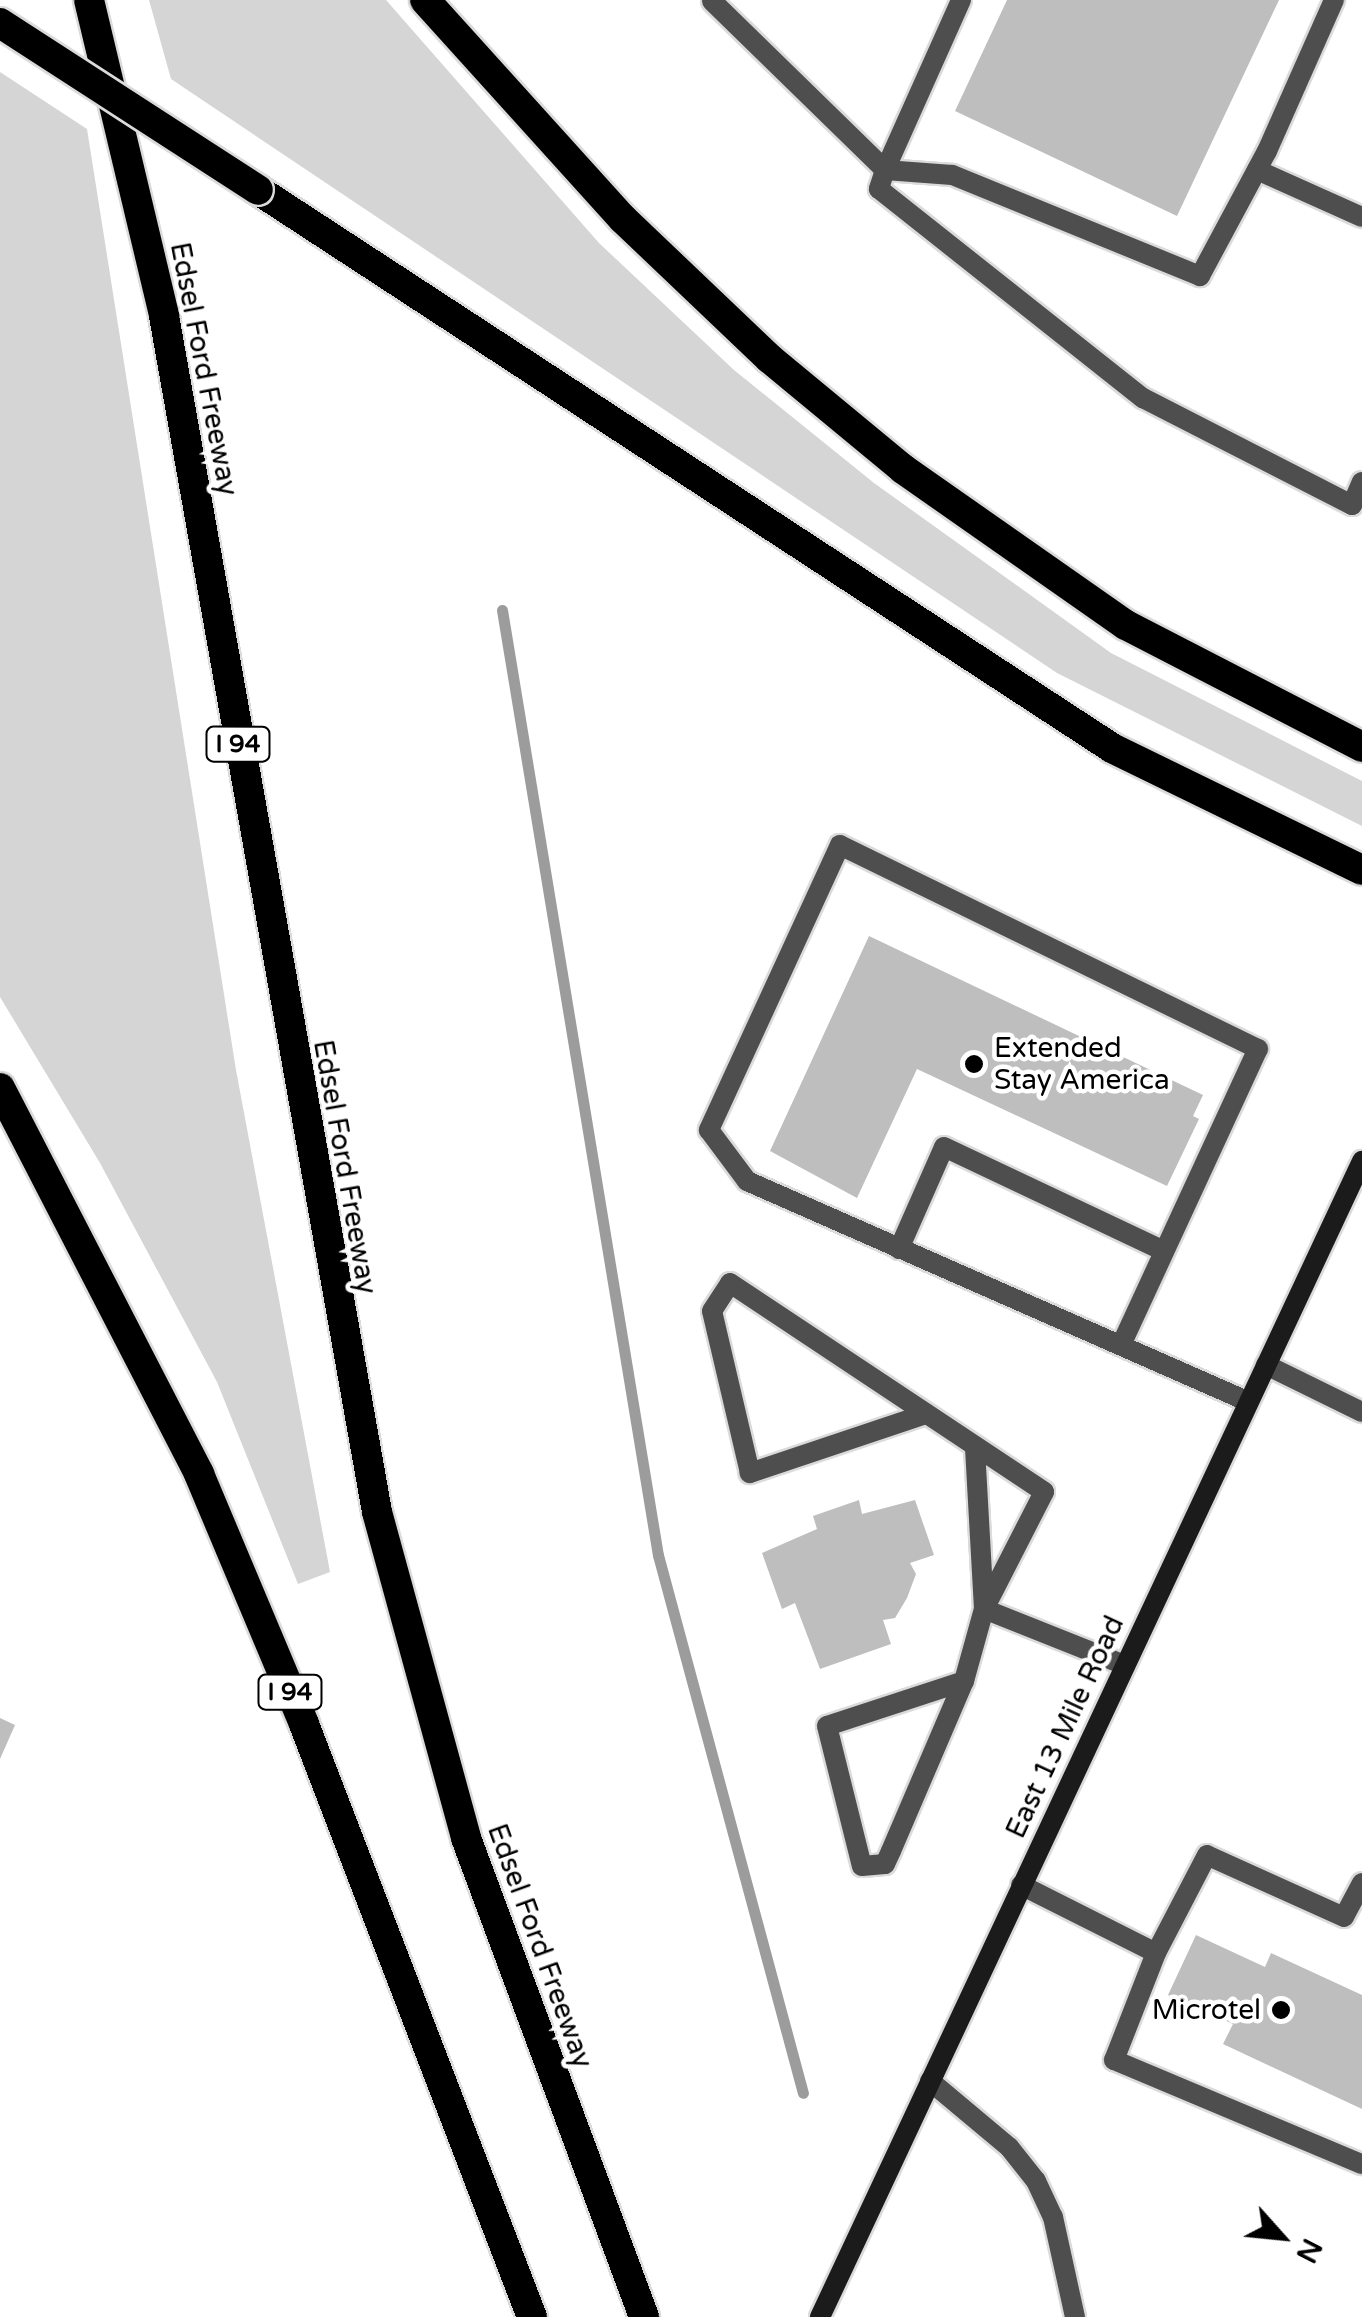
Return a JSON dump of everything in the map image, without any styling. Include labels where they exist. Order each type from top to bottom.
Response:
[{"type":"highway","name":"Edsel Ford Freeway","points":[[89,0],[164,316],[311,1172],[377,1512],[466,1838],[644,2317]]},
{"type":"highway","points":[[425,0],[622,220],[769,358],[903,468],[1126,625],[1362,747]]},
{"type":"highway","points":[[0,24],[1112,748],[1362,870]]},
{"type":"highway","name":"I 94","points":[[0,1088],[198,1474],[304,1724],[532,2317]]},
{"type":"main road","name":"East 13 Mile Road","points":[[820,2317],[1362,1161]]},
{"type":"street","points":[[712,0],[885,170],[952,174],[1200,276],[1257,170],[1334,0]]},
{"type":"street","points":[[961,0],[879,189],[1144,398],[1352,505],[1362,482]]},
{"type":"street","points":[[1257,170],[1362,217]]},
{"type":"street","points":[[1122,1343],[1258,1049],[840,845],[709,1130],[747,1181],[1249,1402]]},
{"type":"street","points":[[899,1249],[944,1147],[1164,1251]]},
{"type":"street","points":[[926,1414],[750,1473],[712,1310],[730,1283],[1044,1492],[984,1608],[964,1681],[885,1864],[862,1866],[827,1726],[964,1681]]},
{"type":"street","points":[[1266,1365],[1362,1412]]},
{"type":"street","points":[[974,1446],[984,1608]]},
{"type":"street","points":[[984,1608],[1125,1665]]},
{"type":"street","points":[[1362,1884],[1344,1917],[1207,1855],[1156,1953],[1114,2060],[1362,2164]]},
{"type":"street","points":[[1021,1885],[1156,1953]]},
{"type":"street","points":[[930,2080],[1009,2147],[1036,2181],[1052,2216],[1075,2317]]},
{"type":"shaded area","points":[[149,0],[386,0],[599,243],[734,370],[874,483],[1111,653],[1362,781],[1362,826],[1057,673],[171,79]]},
{"type":"shaded area","points":[[0,72],[87,129],[236,1070],[330,1572],[298,1584],[217,1382],[100,1163],[0,997]]},
{"type":"building","points":[[1007,0],[1279,0],[1177,216],[955,111]]},
{"type":"building","name":"Extended Stay America","points":[[869,936],[1203,1095],[1193,1116],[1199,1119],[1167,1186],[917,1069],[857,1198],[770,1151]]},
{"type":"building","points":[[859,1500],[862,1514],[915,1500],[934,1555],[910,1563],[916,1574],[907,1598],[895,1618],[883,1620],[891,1644],[820,1669],[795,1603],[782,1609],[762,1553],[817,1529],[813,1516]]},
{"type":"building","points":[[0,1718],[15,1725],[0,1759]]},
{"type":"building","name":"Microtel","points":[[1196,1935],[1265,1967],[1271,1953],[1362,1995],[1362,2109],[1223,2044],[1233,2024],[1168,1995]]},
{"type":"waterway","points":[[502,610],[658,1555],[803,2093]]},
{"type":"place","name":"Extended Stay America","points":[[974,1064]]},
{"type":"place","name":"Microtel","points":[[1281,2010]]}]
